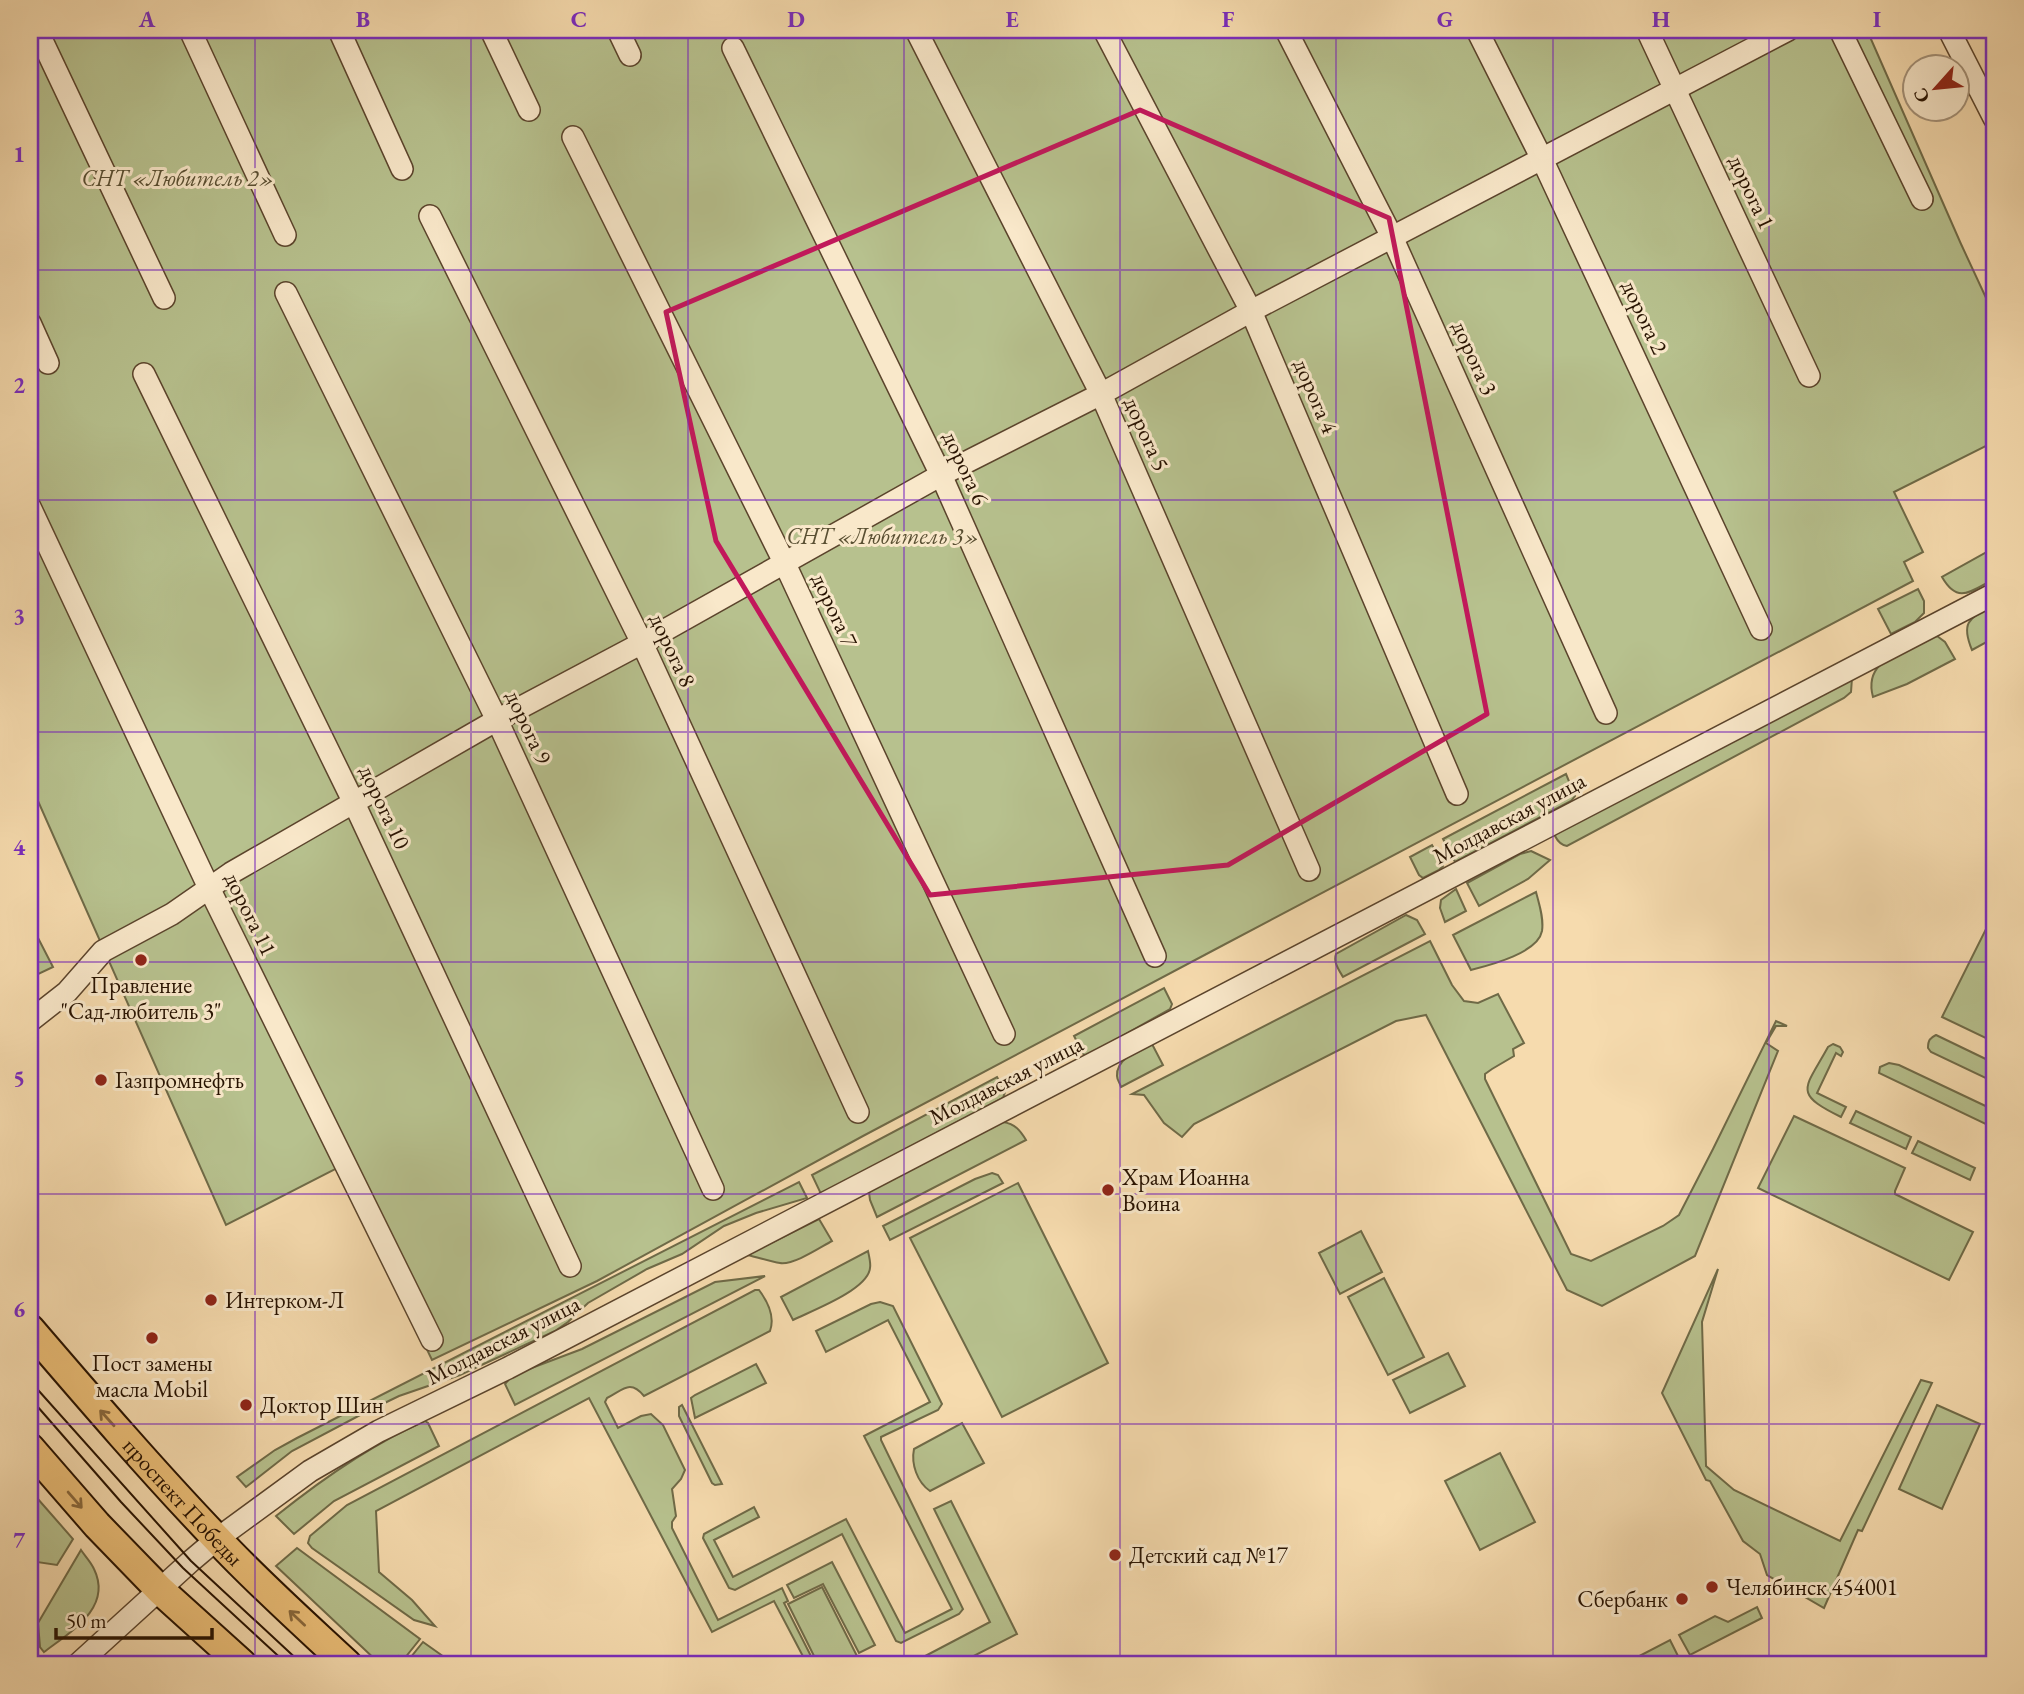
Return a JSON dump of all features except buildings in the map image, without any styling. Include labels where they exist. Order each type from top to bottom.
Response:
[{"type":"main road","name":"проспект Победы","points":[[30,1329],[217,1539],[347,1664]]},
{"type":"main road","points":[[30,1448],[97,1525],[160,1590],[242,1664]]},
{"type":"street","points":[[37,30],[164,298]]},
{"type":"street","points":[[190,30],[285,235]]},
{"type":"street","points":[[339,30],[402,169]]},
{"type":"street","points":[[491,30],[529,110]]},
{"type":"street","points":[[618,30],[630,55]]},
{"type":"street","name":"дорога 5","points":[[916,30],[1101,394],[1310,870]]},
{"type":"street","name":"дорога 4","points":[[1104,30],[1251,311],[1457,794]]},
{"type":"street","name":"дорога 3","points":[[1286,30],[1392,237],[1606,713]]},
{"type":"street","name":"дорога 2","points":[[1477,30],[1542,159],[1761,629]]},
{"type":"street","name":"дорога 1","points":[[1647,30],[1809,376]]},
{"type":"street","points":[[30,1021],[66,992],[103,951],[172,914],[231,873],[497,720],[642,643],[942,475],[1101,394],[1251,311],[1788,30]]},
{"type":"street","points":[[1840,30],[1922,199]]},
{"type":"street","points":[[1949,30],[1994,118]]},
{"type":"street","name":"дорога 6","points":[[733,48],[942,475],[1155,956]]},
{"type":"street","name":"дорога 7","points":[[573,137],[785,564],[1004,1034]]},
{"type":"street","name":"дорога 8","points":[[430,216],[642,643],[858,1112]]},
{"type":"street","name":"дорога 9","points":[[286,293],[497,720],[713,1189]]},
{"type":"street","points":[[30,323],[48,363]]},
{"type":"street","name":"дорога 10","points":[[144,374],[354,803],[570,1266]]},
{"type":"street","name":"дорога 11","points":[[30,507],[209,888],[432,1340]]},
{"type":"street","name":"Молдавская улица","points":[[78,1664],[217,1539],[310,1471],[379,1431],[508,1368],[1994,594]]},
{"type":"highlighted area","points":[[1140,110],[1389,218],[1487,714],[1228,865],[930,895],[716,541],[666,312]]},
{"type":"green space","name":"СНТ «Любитель 3»","points":[[30,30],[1867,30],[1902,110],[1902,122],[1907,122],[1994,315],[1994,442],[1894,492],[1923,552],[1904,562],[1913,581],[863,1136],[597,1281],[432,1360],[339,1167],[226,1225],[30,783]]},
{"type":"green space","points":[[1994,548],[1994,579],[1965,593],[1954,591],[1948,586],[1942,577]]},
{"type":"green space","points":[[1918,589],[1924,601],[1924,613],[1915,622],[1891,634],[1878,609]]},
{"type":"green space","points":[[1994,605],[1994,638],[1972,650],[1967,626],[1973,617]]},
{"type":"green space","points":[[1937,636],[1945,642],[1955,659],[1907,684],[1873,697],[1872,680],[1880,665]]},
{"type":"green space","points":[[1852,678],[1851,692],[1844,698],[1567,846],[1556,838],[1556,832]]},
{"type":"green space","points":[[1566,774],[1575,796],[1571,801],[1455,862],[1443,839]]},
{"type":"green space","points":[[1432,845],[1443,866],[1423,878],[1410,857]]},
{"type":"green space","points":[[1531,851],[1550,860],[1528,879],[1479,906],[1467,883],[1520,854]]},
{"type":"green space","points":[[1456,889],[1466,911],[1445,922],[1440,908],[1441,900]]},
{"type":"green space","points":[[1536,892],[1542,921],[1539,939],[1523,952],[1471,970],[1453,935]]},
{"type":"green space","points":[[1406,915],[1417,920],[1425,934],[1343,977],[1336,963],[1336,954]]},
{"type":"green space","points":[[1986,929],[1994,933],[1994,1042],[1942,1017]]},
{"type":"green space","points":[[36,934],[53,967],[32,977],[30,938]]},
{"type":"green space","points":[[1430,941],[1452,985],[1464,1001],[1478,1003],[1498,994],[1524,1043],[1513,1049],[1514,1056],[1485,1074],[1485,1079],[1571,1254],[1591,1261],[1663,1226],[1679,1215],[1776,1021],[1787,1026],[1776,1026],[1766,1043],[1778,1051],[1695,1256],[1602,1306],[1567,1290],[1426,1015],[1396,1021],[1194,1124],[1182,1137],[1164,1123],[1144,1095],[1132,1094]]},
{"type":"green space","points":[[1164,988],[1172,1004],[1170,1009],[1085,1057],[1074,1036]]},
{"type":"green space","points":[[1936,1035],[1994,1063],[1994,1082],[1931,1052],[1928,1048],[1929,1041]]},
{"type":"green space","points":[[1152,1044],[1163,1065],[1121,1087],[1117,1076],[1120,1064]]},
{"type":"green space","points":[[1833,1044],[1843,1052],[1841,1056],[1836,1053],[1817,1093],[1846,1107],[1841,1117],[1815,1102],[1808,1089],[1813,1072],[1828,1047]]},
{"type":"green space","points":[[1889,1063],[1899,1065],[1994,1110],[1994,1128],[1879,1073],[1880,1067]]},
{"type":"green space","points":[[997,1077],[1005,1092],[1003,1098],[821,1194],[812,1175]]},
{"type":"green space","points":[[1856,1111],[1911,1137],[1906,1149],[1850,1123]]},
{"type":"green space","points":[[1794,1116],[1905,1168],[1895,1194],[1973,1232],[1949,1280],[1758,1188]]},
{"type":"green space","points":[[1003,1122],[1017,1128],[1026,1140],[877,1217],[869,1192],[874,1187]]},
{"type":"green space","points":[[1918,1141],[1975,1168],[1970,1180],[1912,1153]]},
{"type":"green space","points":[[992,1173],[998,1175],[1003,1183],[890,1240],[883,1226]]},
{"type":"green space","points":[[799,1182],[807,1198],[724,1226],[682,1254],[647,1269],[588,1303],[555,1331],[460,1375],[399,1396],[364,1413],[292,1451],[246,1487],[237,1477],[297,1438]]},
{"type":"green space","points":[[1018,1183],[1108,1363],[1002,1417],[910,1238]]},
{"type":"green space","points":[[819,1219],[832,1241],[806,1255],[780,1263],[747,1255]]},
{"type":"green space","points":[[1361,1231],[1382,1272],[1340,1294],[1319,1253]]},
{"type":"green space","points":[[868,1251],[870,1268],[860,1284],[838,1299],[793,1320],[781,1297]]},
{"type":"green space","points":[[1718,1269],[1702,1322],[1706,1466],[1734,1490],[1840,1541],[1921,1380],[1932,1383],[1862,1531],[1858,1530],[1824,1608],[1767,1575],[1760,1554],[1743,1541],[1710,1481],[1706,1480],[1662,1393]]},
{"type":"green space","points":[[765,1276],[515,1405],[505,1384],[521,1372],[582,1349],[715,1282]]},
{"type":"green space","points":[[1384,1278],[1424,1357],[1388,1375],[1348,1297]]},
{"type":"green space","points":[[759,1290],[770,1310],[770,1331],[644,1396],[630,1387],[607,1398],[605,1402],[618,1428],[651,1414],[663,1425],[685,1470],[672,1489],[676,1516],[672,1528],[718,1620],[782,1588],[788,1601],[784,1603],[815,1664],[807,1664],[774,1601],[712,1632],[589,1398],[376,1511],[379,1572],[412,1600],[435,1626],[414,1620],[308,1543],[310,1536],[347,1505]]},
{"type":"green space","points":[[880,1302],[893,1306],[942,1404],[938,1410],[881,1437],[881,1440],[963,1609],[959,1614],[901,1643],[896,1641],[842,1534],[735,1590],[729,1588],[703,1538],[704,1534],[754,1507],[759,1517],[714,1540],[733,1577],[846,1519],[905,1633],[952,1609],[864,1436],[930,1402],[888,1320],[826,1352],[816,1331]]},
{"type":"green space","points":[[1448,1353],[1465,1386],[1410,1413],[1393,1380]]},
{"type":"green space","points":[[756,1364],[766,1383],[695,1418],[691,1398]]},
{"type":"green space","points":[[682,1405],[722,1484],[712,1483],[679,1416],[679,1407]]},
{"type":"green space","points":[[1937,1405],[1980,1424],[1942,1509],[1899,1489]]},
{"type":"green space","points":[[425,1421],[439,1446],[334,1501],[294,1534],[276,1516],[347,1464],[385,1440]]},
{"type":"green space","points":[[962,1423],[984,1463],[930,1491],[916,1472],[914,1449]]},
{"type":"green space","points":[[1500,1453],[1535,1522],[1480,1550],[1445,1481]]},
{"type":"green space","points":[[30,1490],[73,1539],[57,1565],[30,1561]]},
{"type":"green space","points":[[951,1501],[1017,1634],[958,1664],[910,1664],[990,1622],[934,1509]]},
{"type":"green space","points":[[297,1548],[420,1639],[404,1659],[399,1656],[391,1664],[380,1664],[276,1566]]},
{"type":"green space","points":[[81,1550],[94,1569],[98,1596],[86,1618],[44,1652],[40,1647],[38,1623]]},
{"type":"green space","points":[[832,1562],[875,1645],[859,1653],[823,1584],[794,1598],[787,1585]]},
{"type":"green space","points":[[822,1587],[857,1656],[840,1664],[818,1664],[788,1604]]},
{"type":"green space","points":[[1757,1607],[1762,1618],[1690,1655],[1679,1635],[1715,1616],[1728,1622]]},
{"type":"green space","points":[[1670,1640],[1680,1660],[1671,1664],[1624,1664]]},
{"type":"green space","points":[[423,1642],[454,1664],[409,1664],[407,1662]]},
{"type":"tram line","points":[[30,1381],[191,1561],[302,1664]]},
{"type":"tram line","points":[[30,1398],[183,1568],[287,1664]]},
{"type":"place","name":"Правление \"Сад-любитель 3\"","points":[[141,960]]},
{"type":"place","name":"Газпромнефть","points":[[101,1080]]},
{"type":"place","name":"Храм Иоанна Воина","points":[[1108,1190]]},
{"type":"place","name":"Интерком-Л","points":[[211,1300]]},
{"type":"place","name":"Пост замены масла Mobil","points":[[152,1338]]},
{"type":"place","name":"Доктор Шин","points":[[246,1405]]},
{"type":"place","name":"Детский сад №17","points":[[1115,1555]]},
{"type":"place","name":"Челябинск 454001","points":[[1712,1587]]},
{"type":"place","name":"Сбербанк","points":[[1682,1599]]},
{"type":"park label","name":"СНТ «Любитель 2»","points":[[178,178]]}]
